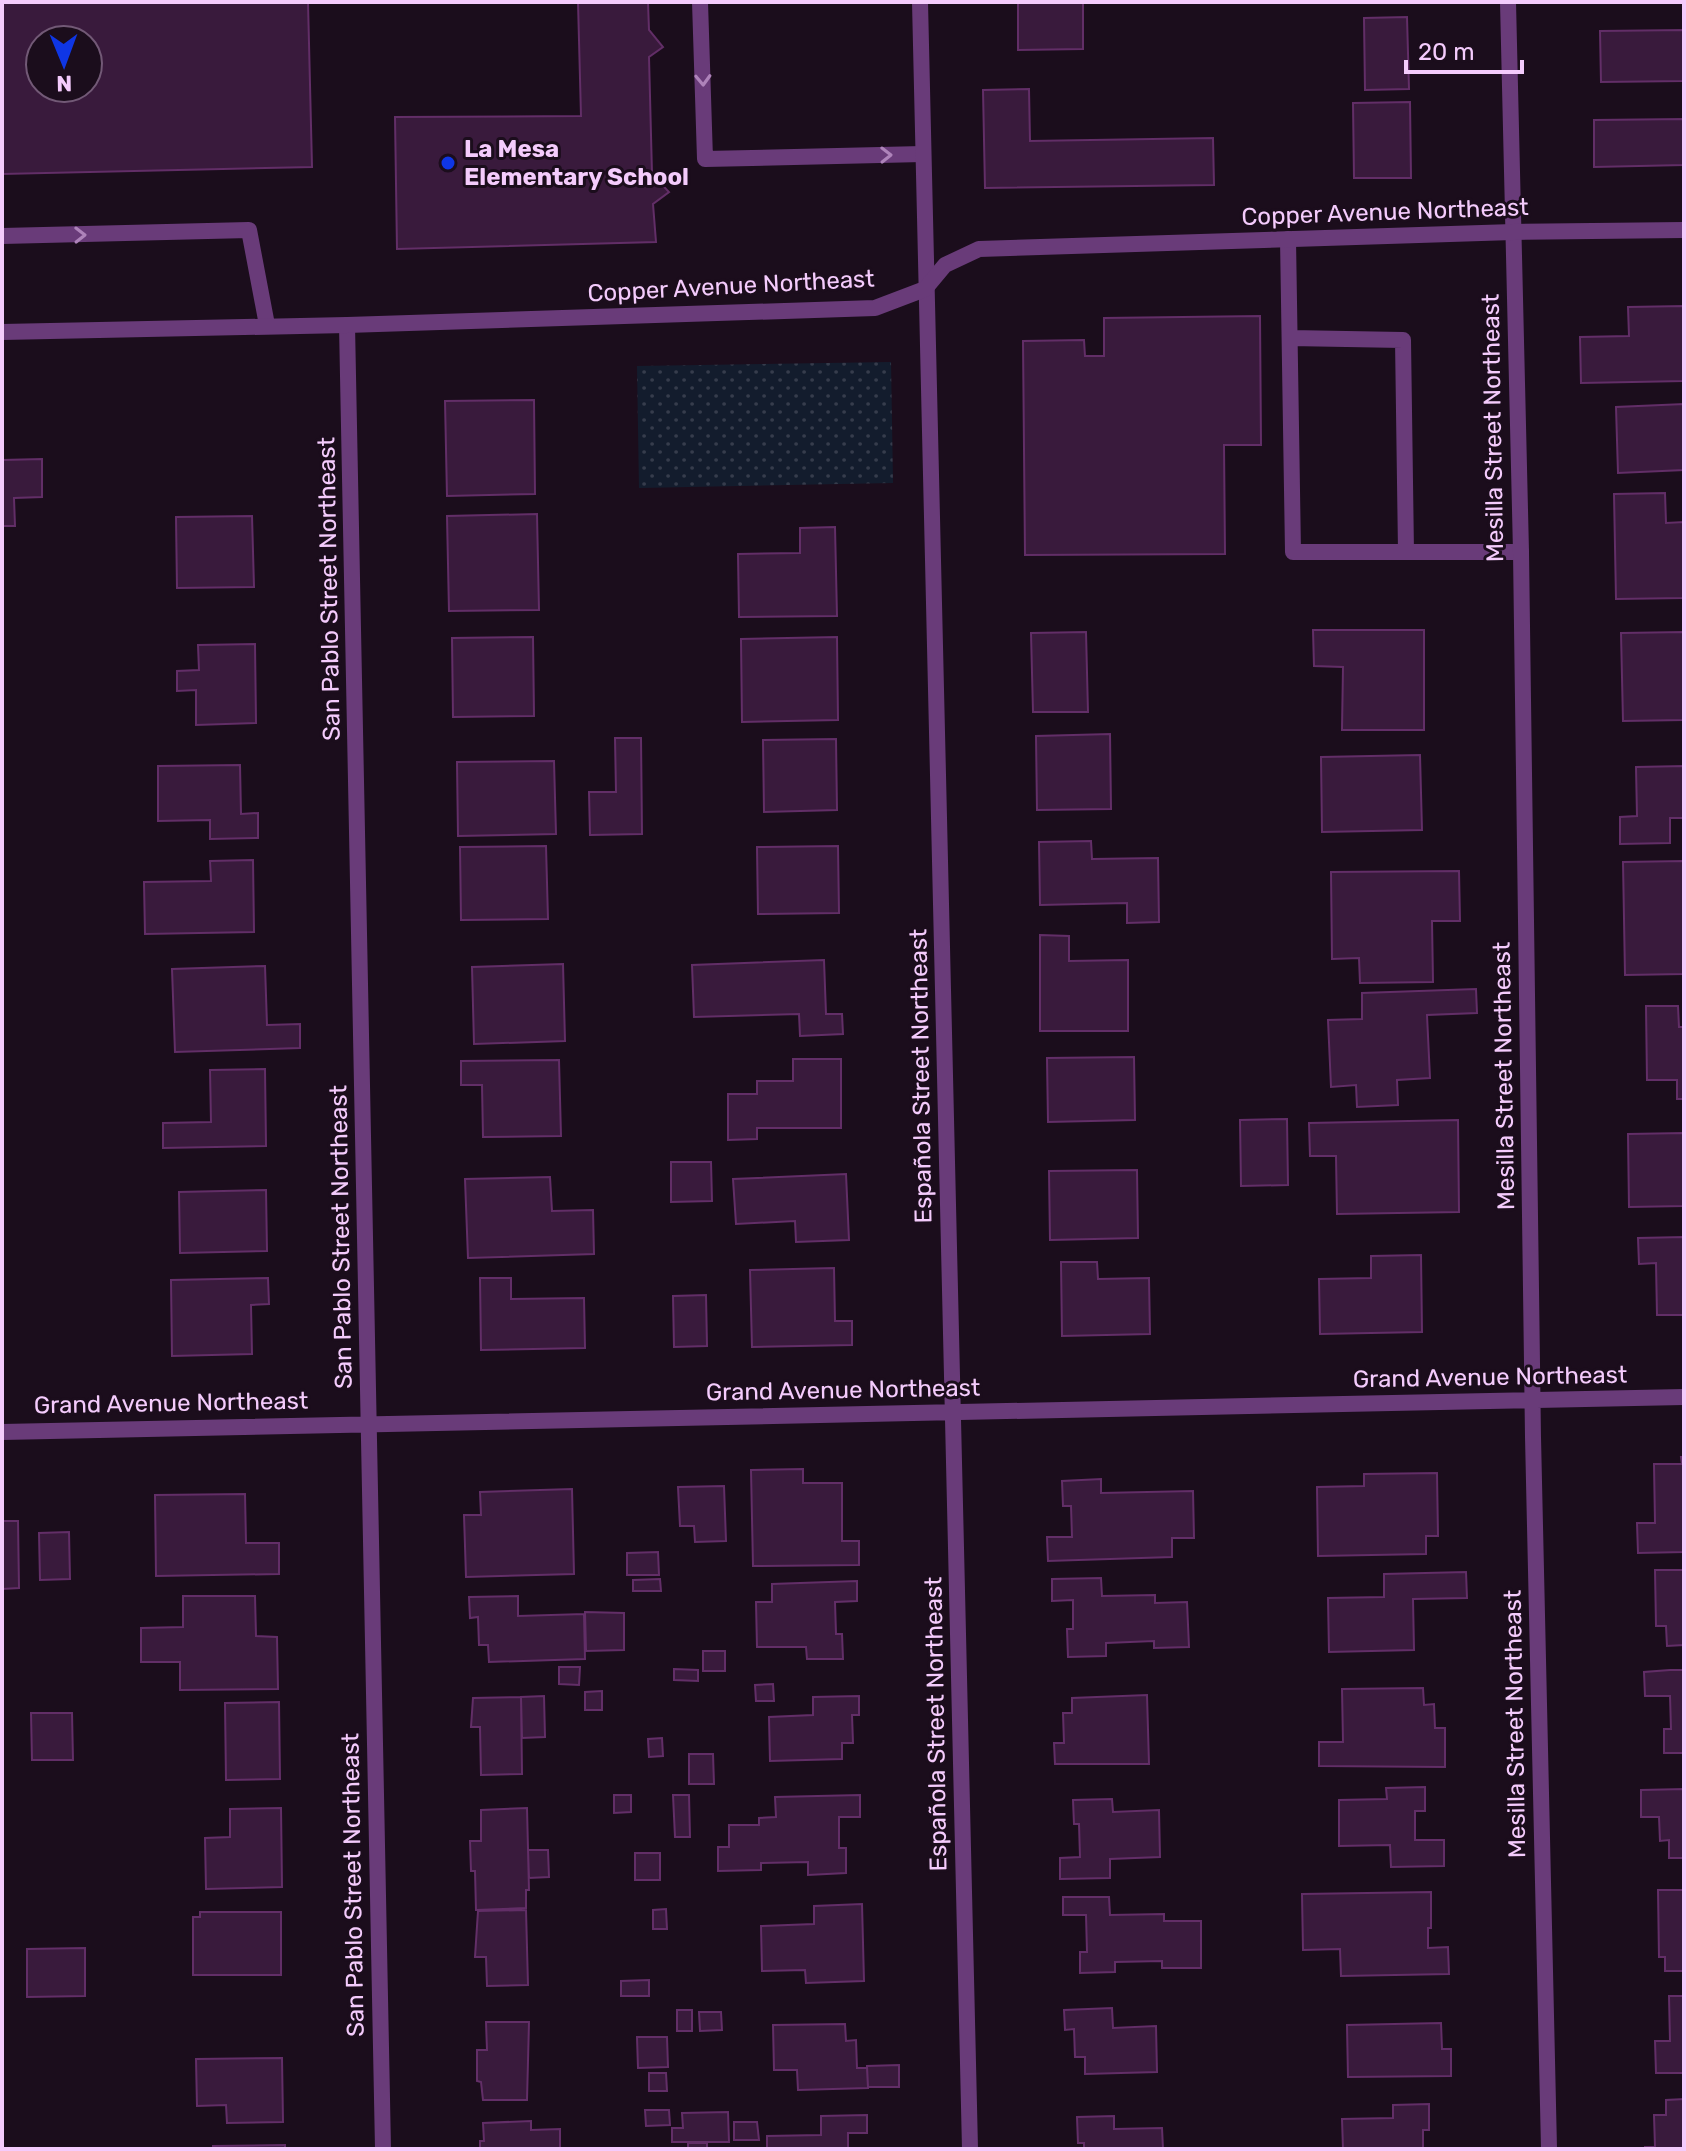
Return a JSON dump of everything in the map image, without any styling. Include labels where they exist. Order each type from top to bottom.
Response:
[{"type":"street","points":[[700,2],[705,159],[923,154]]},
{"type":"street","name":"Española Street Northeast","points":[[920,2],[970,2149]]},
{"type":"street","name":"Mesilla Street Northeast","points":[[1508,2],[1521,552],[1532,1400],[1549,2149]]},
{"type":"street","points":[[2,236],[249,230],[267,325]]},
{"type":"street","name":"Copper Avenue Northeast","points":[[2,332],[347,325],[875,308],[925,289],[945,265],[979,249],[1513,232],[1684,230]]},
{"type":"street","points":[[1288,239],[1293,552],[1521,552]]},
{"type":"street","name":"San Pablo Street Northeast","points":[[347,325],[383,2149]]},
{"type":"street","points":[[1290,338],[1403,340],[1406,552]]},
{"type":"street","name":"Grand Avenue Northeast","points":[[2,1432],[1684,1397]]},
{"type":"shaded area","points":[[891,362],[893,483],[639,488],[637,366]]},
{"type":"building","points":[[2,2],[308,2],[312,167],[2,174]]},
{"type":"building","points":[[578,2],[648,2],[649,30],[663,47],[649,57],[652,174],[669,192],[653,204],[656,242],[397,249],[395,117],[581,116]]},
{"type":"building","points":[[1018,2],[1083,2],[1083,49],[1018,50]]},
{"type":"building","points":[[1407,17],[1409,89],[1365,90],[1364,18]]},
{"type":"building","points":[[1684,30],[1684,81],[1601,82],[1600,31]]},
{"type":"building","points":[[1029,89],[1030,141],[1213,138],[1214,185],[985,188],[983,90]]},
{"type":"building","points":[[1410,102],[1411,178],[1354,178],[1353,103]]},
{"type":"building","points":[[1684,119],[1684,165],[1594,167],[1594,120]]},
{"type":"building","points":[[1684,306],[1684,381],[1581,383],[1580,337],[1629,336],[1628,307]]},
{"type":"building","points":[[1260,316],[1261,445],[1224,445],[1225,554],[1025,555],[1023,341],[1084,340],[1085,356],[1104,356],[1104,318]]},
{"type":"building","points":[[534,400],[535,494],[447,496],[445,401]]},
{"type":"building","points":[[1684,404],[1684,470],[1618,473],[1616,407]]},
{"type":"building","points":[[42,459],[42,497],[14,498],[15,526],[2,526],[2,460]]},
{"type":"building","points":[[1665,493],[1666,523],[1684,522],[1684,598],[1616,599],[1614,494]]},
{"type":"building","points":[[537,514],[539,610],[449,611],[447,516]]},
{"type":"building","points":[[252,516],[254,587],[177,588],[176,517]]},
{"type":"building","points":[[835,527],[837,616],[739,617],[738,554],[800,553],[800,528]]},
{"type":"building","points":[[1313,630],[1424,630],[1424,730],[1342,730],[1343,667],[1314,666]]},
{"type":"building","points":[[1086,632],[1088,712],[1033,712],[1031,633]]},
{"type":"building","points":[[1684,632],[1684,720],[1623,721],[1621,633]]},
{"type":"building","points":[[533,637],[534,716],[453,717],[452,638]]},
{"type":"building","points":[[837,637],[838,720],[742,722],[741,639]]},
{"type":"building","points":[[255,644],[256,723],[196,725],[196,690],[177,691],[177,671],[199,670],[198,645]]},
{"type":"building","points":[[1110,734],[1111,809],[1037,810],[1036,736]]},
{"type":"building","points":[[615,738],[641,738],[642,834],[590,835],[589,792],[616,792]]},
{"type":"building","points":[[836,739],[837,810],[764,812],[763,740]]},
{"type":"building","points":[[1420,755],[1422,830],[1322,832],[1321,757]]},
{"type":"building","points":[[554,761],[556,834],[458,836],[457,762]]},
{"type":"building","points":[[240,765],[241,814],[258,813],[258,838],[210,839],[210,820],[158,821],[158,766]]},
{"type":"building","points":[[1684,766],[1684,818],[1670,818],[1670,843],[1620,844],[1620,817],[1637,816],[1636,767]]},
{"type":"building","points":[[1091,841],[1092,859],[1158,858],[1159,922],[1127,923],[1127,903],[1040,905],[1039,842]]},
{"type":"building","points":[[546,846],[548,919],[461,920],[460,847]]},
{"type":"building","points":[[838,846],[839,913],[758,914],[757,847]]},
{"type":"building","points":[[253,860],[254,932],[145,934],[144,882],[211,881],[210,861]]},
{"type":"building","points":[[1684,861],[1684,974],[1625,975],[1623,862]]},
{"type":"building","points":[[1459,871],[1460,921],[1432,921],[1433,982],[1360,983],[1359,958],[1332,959],[1331,872]]},
{"type":"building","points":[[1040,935],[1069,936],[1069,961],[1128,960],[1128,1031],[1040,1031]]},
{"type":"building","points":[[824,960],[826,1014],[842,1014],[843,1034],[800,1036],[799,1014],[694,1017],[692,965]]},
{"type":"building","points":[[563,964],[565,1041],[474,1044],[472,967]]},
{"type":"building","points":[[265,966],[267,1025],[300,1024],[300,1048],[175,1052],[172,969]]},
{"type":"building","points":[[1476,989],[1477,1013],[1427,1015],[1430,1078],[1397,1080],[1398,1105],[1357,1107],[1356,1085],[1331,1087],[1328,1020],[1362,1019],[1362,993]]},
{"type":"building","points":[[1646,1006],[1678,1006],[1679,1027],[1684,1027],[1684,1099],[1677,1099],[1677,1080],[1647,1080]]},
{"type":"building","points":[[1134,1057],[1135,1120],[1048,1122],[1047,1058]]},
{"type":"building","points":[[793,1059],[841,1059],[841,1128],[757,1128],[757,1139],[728,1140],[728,1094],[757,1094],[757,1081],[793,1081]]},
{"type":"building","points":[[559,1060],[561,1136],[483,1137],[482,1085],[461,1085],[461,1061]]},
{"type":"building","points":[[265,1069],[266,1146],[163,1148],[163,1123],[211,1122],[210,1070]]},
{"type":"building","points":[[1287,1119],[1288,1185],[1241,1186],[1240,1120]]},
{"type":"building","points":[[1458,1120],[1459,1212],[1337,1214],[1336,1156],[1310,1156],[1309,1123]]},
{"type":"building","points":[[1684,1133],[1684,1206],[1629,1207],[1628,1134]]},
{"type":"building","points":[[671,1162],[711,1162],[712,1201],[671,1202]]},
{"type":"building","points":[[1137,1170],[1138,1238],[1050,1240],[1049,1171]]},
{"type":"building","points":[[846,1174],[849,1240],[796,1242],[795,1221],[736,1224],[733,1179]]},
{"type":"building","points":[[550,1177],[552,1211],[593,1210],[594,1254],[468,1258],[465,1179]]},
{"type":"building","points":[[266,1190],[267,1251],[180,1253],[179,1192]]},
{"type":"building","points":[[1684,1237],[1684,1315],[1657,1315],[1656,1263],[1639,1264],[1638,1238]]},
{"type":"building","points":[[1421,1255],[1422,1332],[1320,1334],[1319,1279],[1371,1278],[1371,1256]]},
{"type":"building","points":[[1061,1262],[1097,1262],[1098,1279],[1149,1278],[1150,1334],[1062,1336]]},
{"type":"building","points":[[834,1268],[835,1321],[852,1321],[852,1345],[752,1347],[750,1270]]},
{"type":"building","points":[[268,1278],[269,1304],[251,1305],[252,1354],[172,1356],[171,1280]]},
{"type":"building","points":[[480,1278],[511,1278],[511,1299],[584,1298],[585,1348],[481,1350]]},
{"type":"building","points":[[706,1295],[707,1346],[674,1347],[673,1296]]},
{"type":"building","points":[[1681,1457],[1684,1457],[1684,1552],[1638,1553],[1637,1523],[1655,1523],[1654,1464],[1682,1464]]},
{"type":"building","points":[[803,1469],[803,1483],[842,1483],[842,1541],[859,1541],[859,1565],[753,1566],[751,1470]]},
{"type":"building","points":[[1437,1473],[1438,1536],[1426,1536],[1426,1554],[1318,1556],[1317,1487],[1364,1486],[1364,1474]]},
{"type":"building","points":[[1101,1479],[1101,1493],[1193,1491],[1194,1538],[1172,1538],[1172,1557],[1048,1561],[1047,1537],[1072,1537],[1071,1506],[1063,1506],[1062,1481]]},
{"type":"building","points":[[724,1486],[726,1541],[695,1542],[694,1526],[680,1526],[678,1487]]},
{"type":"building","points":[[572,1489],[574,1574],[466,1577],[464,1515],[481,1515],[480,1492]]},
{"type":"building","points":[[245,1494],[246,1543],[279,1543],[279,1574],[156,1576],[155,1495]]},
{"type":"building","points":[[2,1521],[18,1521],[19,1588],[2,1589]]},
{"type":"building","points":[[69,1532],[70,1579],[40,1580],[39,1533]]},
{"type":"building","points":[[658,1552],[659,1575],[627,1575],[627,1553]]},
{"type":"building","points":[[1655,1570],[1684,1570],[1684,1645],[1667,1646],[1666,1626],[1656,1626]]},
{"type":"building","points":[[1466,1572],[1467,1598],[1413,1599],[1414,1650],[1329,1652],[1328,1598],[1384,1597],[1384,1574]]},
{"type":"building","points":[[1101,1578],[1102,1596],[1155,1595],[1155,1603],[1187,1602],[1189,1647],[1154,1648],[1154,1641],[1106,1643],[1106,1656],[1068,1657],[1067,1629],[1073,1629],[1073,1600],[1052,1601],[1052,1579]]},
{"type":"building","points":[[660,1579],[661,1591],[633,1591],[633,1580]]},
{"type":"building","points":[[857,1581],[857,1601],[835,1602],[836,1634],[842,1634],[843,1659],[807,1659],[806,1647],[757,1647],[756,1602],[772,1602],[772,1584]]},
{"type":"building","points":[[183,1596],[255,1596],[256,1636],[277,1637],[278,1689],[180,1690],[180,1662],[141,1662],[141,1628],[183,1627]]},
{"type":"building","points":[[518,1596],[518,1616],[584,1614],[585,1659],[489,1662],[488,1645],[479,1645],[478,1617],[470,1618],[469,1597]]},
{"type":"building","points":[[585,1612],[624,1613],[624,1650],[586,1651]]},
{"type":"building","points":[[703,1651],[725,1651],[725,1671],[703,1671]]},
{"type":"building","points":[[559,1667],[580,1667],[579,1685],[559,1684]]},
{"type":"building","points":[[674,1669],[698,1670],[698,1681],[674,1680]]},
{"type":"building","points":[[1684,1670],[1684,1753],[1664,1753],[1664,1729],[1671,1729],[1670,1696],[1645,1696],[1644,1672]]},
{"type":"building","points":[[773,1684],[774,1701],[756,1701],[755,1685]]},
{"type":"building","points":[[1423,1688],[1424,1705],[1434,1704],[1435,1728],[1445,1728],[1445,1767],[1319,1766],[1319,1742],[1343,1742],[1342,1689]]},
{"type":"building","points":[[602,1691],[602,1710],[585,1710],[585,1692]]},
{"type":"building","points":[[1147,1695],[1149,1764],[1055,1764],[1054,1743],[1064,1743],[1063,1713],[1072,1713],[1072,1698]]},
{"type":"building","points":[[544,1696],[545,1737],[522,1738],[521,1697]]},
{"type":"building","points":[[859,1696],[859,1715],[852,1715],[853,1743],[842,1743],[842,1759],[770,1761],[769,1717],[813,1715],[813,1697]]},
{"type":"building","points":[[521,1697],[522,1774],[481,1775],[480,1727],[471,1727],[473,1698]]},
{"type":"building","points":[[279,1702],[280,1779],[226,1780],[225,1703]]},
{"type":"building","points":[[31,1713],[72,1713],[73,1760],[32,1760]]},
{"type":"building","points":[[662,1738],[663,1756],[649,1757],[648,1739]]},
{"type":"building","points":[[689,1754],[713,1754],[714,1784],[689,1784]]},
{"type":"building","points":[[1425,1787],[1425,1811],[1415,1811],[1415,1840],[1444,1840],[1444,1866],[1391,1867],[1390,1845],[1339,1846],[1339,1800],[1387,1799],[1386,1788]]},
{"type":"building","points":[[1684,1789],[1684,1858],[1669,1858],[1669,1840],[1660,1841],[1659,1817],[1641,1817],[1641,1790]]},
{"type":"building","points":[[614,1795],[631,1795],[631,1812],[614,1813]]},
{"type":"building","points":[[673,1795],[689,1795],[690,1837],[675,1837]]},
{"type":"building","points":[[860,1795],[860,1817],[839,1817],[839,1848],[846,1848],[846,1873],[808,1875],[808,1862],[761,1863],[761,1870],[718,1871],[718,1847],[729,1847],[729,1825],[759,1825],[759,1818],[776,1817],[775,1797]]},
{"type":"building","points":[[1112,1799],[1113,1812],[1159,1810],[1160,1857],[1110,1859],[1110,1878],[1060,1879],[1060,1858],[1080,1857],[1079,1824],[1074,1824],[1073,1800]]},
{"type":"building","points":[[281,1808],[282,1887],[206,1889],[205,1838],[230,1837],[230,1809]]},
{"type":"building","points":[[527,1808],[529,1890],[526,1890],[526,1908],[476,1910],[470,1841],[481,1841],[481,1810]]},
{"type":"building","points":[[528,1850],[548,1850],[549,1877],[529,1878]]},
{"type":"building","points":[[635,1853],[660,1853],[660,1880],[635,1880]]},
{"type":"building","points":[[1658,1890],[1684,1890],[1684,1971],[1665,1971],[1665,1957],[1659,1957]]},
{"type":"building","points":[[1431,1892],[1428,1948],[1448,1947],[1449,1974],[1341,1976],[1340,1949],[1303,1950],[1302,1894]]},
{"type":"building","points":[[1063,1897],[1109,1897],[1110,1915],[1164,1914],[1164,1921],[1201,1921],[1201,1968],[1162,1968],[1162,1961],[1115,1962],[1115,1972],[1080,1973],[1080,1952],[1087,1952],[1086,1915],[1063,1915]]},
{"type":"building","points":[[862,1904],[864,1981],[806,1983],[805,1970],[762,1971],[761,1926],[814,1924],[814,1906]]},
{"type":"building","points":[[666,1909],[667,1929],[653,1929],[653,1910]]},
{"type":"building","points":[[526,1910],[528,1985],[487,1986],[486,1957],[475,1957],[478,1911]]},
{"type":"building","points":[[200,1912],[281,1912],[281,1975],[193,1975],[193,1917],[200,1917]]},
{"type":"building","points":[[85,1948],[85,1996],[27,1997],[27,1949]]},
{"type":"building","points":[[649,1980],[649,1996],[621,1996],[621,1981]]},
{"type":"building","points":[[1669,1996],[1684,1996],[1684,2073],[1656,2073],[1655,2041],[1670,2041]]},
{"type":"building","points":[[1112,2008],[1113,2028],[1156,2026],[1157,2072],[1085,2074],[1085,2057],[1075,2057],[1074,2029],[1065,2030],[1064,2010]]},
{"type":"building","points":[[677,2010],[692,2010],[692,2031],[677,2031]]},
{"type":"building","points":[[699,2012],[721,2012],[722,2030],[700,2031]]},
{"type":"building","points":[[486,2022],[529,2022],[527,2100],[483,2100],[481,2082],[477,2081],[477,2050],[487,2050]]},
{"type":"building","points":[[1441,2023],[1442,2049],[1451,2049],[1451,2076],[1348,2077],[1347,2025]]},
{"type":"building","points":[[845,2024],[846,2041],[856,2040],[857,2068],[867,2068],[868,2088],[798,2090],[797,2070],[774,2070],[773,2025]]},
{"type":"building","points":[[637,2037],[667,2037],[668,2067],[638,2068]]},
{"type":"building","points":[[282,2058],[283,2122],[227,2123],[226,2105],[197,2106],[196,2059]]},
{"type":"building","points":[[899,2065],[899,2087],[868,2087],[867,2066]]},
{"type":"building","points":[[649,2073],[666,2073],[667,2091],[649,2091]]},
{"type":"building","points":[[1684,2099],[1684,2149],[1645,2149],[1655,2147],[1654,2115],[1666,2115],[1666,2100]]},
{"type":"building","points":[[1429,2104],[1429,2130],[1423,2130],[1423,2149],[1343,2149],[1342,2119],[1393,2118],[1393,2105]]},
{"type":"building","points":[[645,2110],[669,2110],[670,2125],[646,2126]]},
{"type":"building","points":[[728,2112],[729,2142],[672,2142],[672,2128],[683,2128],[682,2113]]},
{"type":"building","points":[[867,2115],[867,2133],[848,2133],[848,2149],[767,2149],[767,2136],[821,2135],[821,2116]]},
{"type":"building","points":[[1114,2116],[1114,2129],[1162,2128],[1163,2149],[1084,2149],[1084,2143],[1078,2143],[1077,2117]]},
{"type":"building","points":[[531,2121],[531,2130],[560,2129],[560,2149],[480,2149],[480,2141],[484,2141],[483,2123]]},
{"type":"building","points":[[734,2122],[757,2122],[759,2140],[734,2140]]},
{"type":"building","points":[[688,2143],[707,2143],[707,2149],[688,2149]]},
{"type":"building","points":[[285,2145],[285,2149],[213,2149],[213,2146]]},
{"type":"place","name":"La Mesa Elementary School","points":[[448,163]]}]
